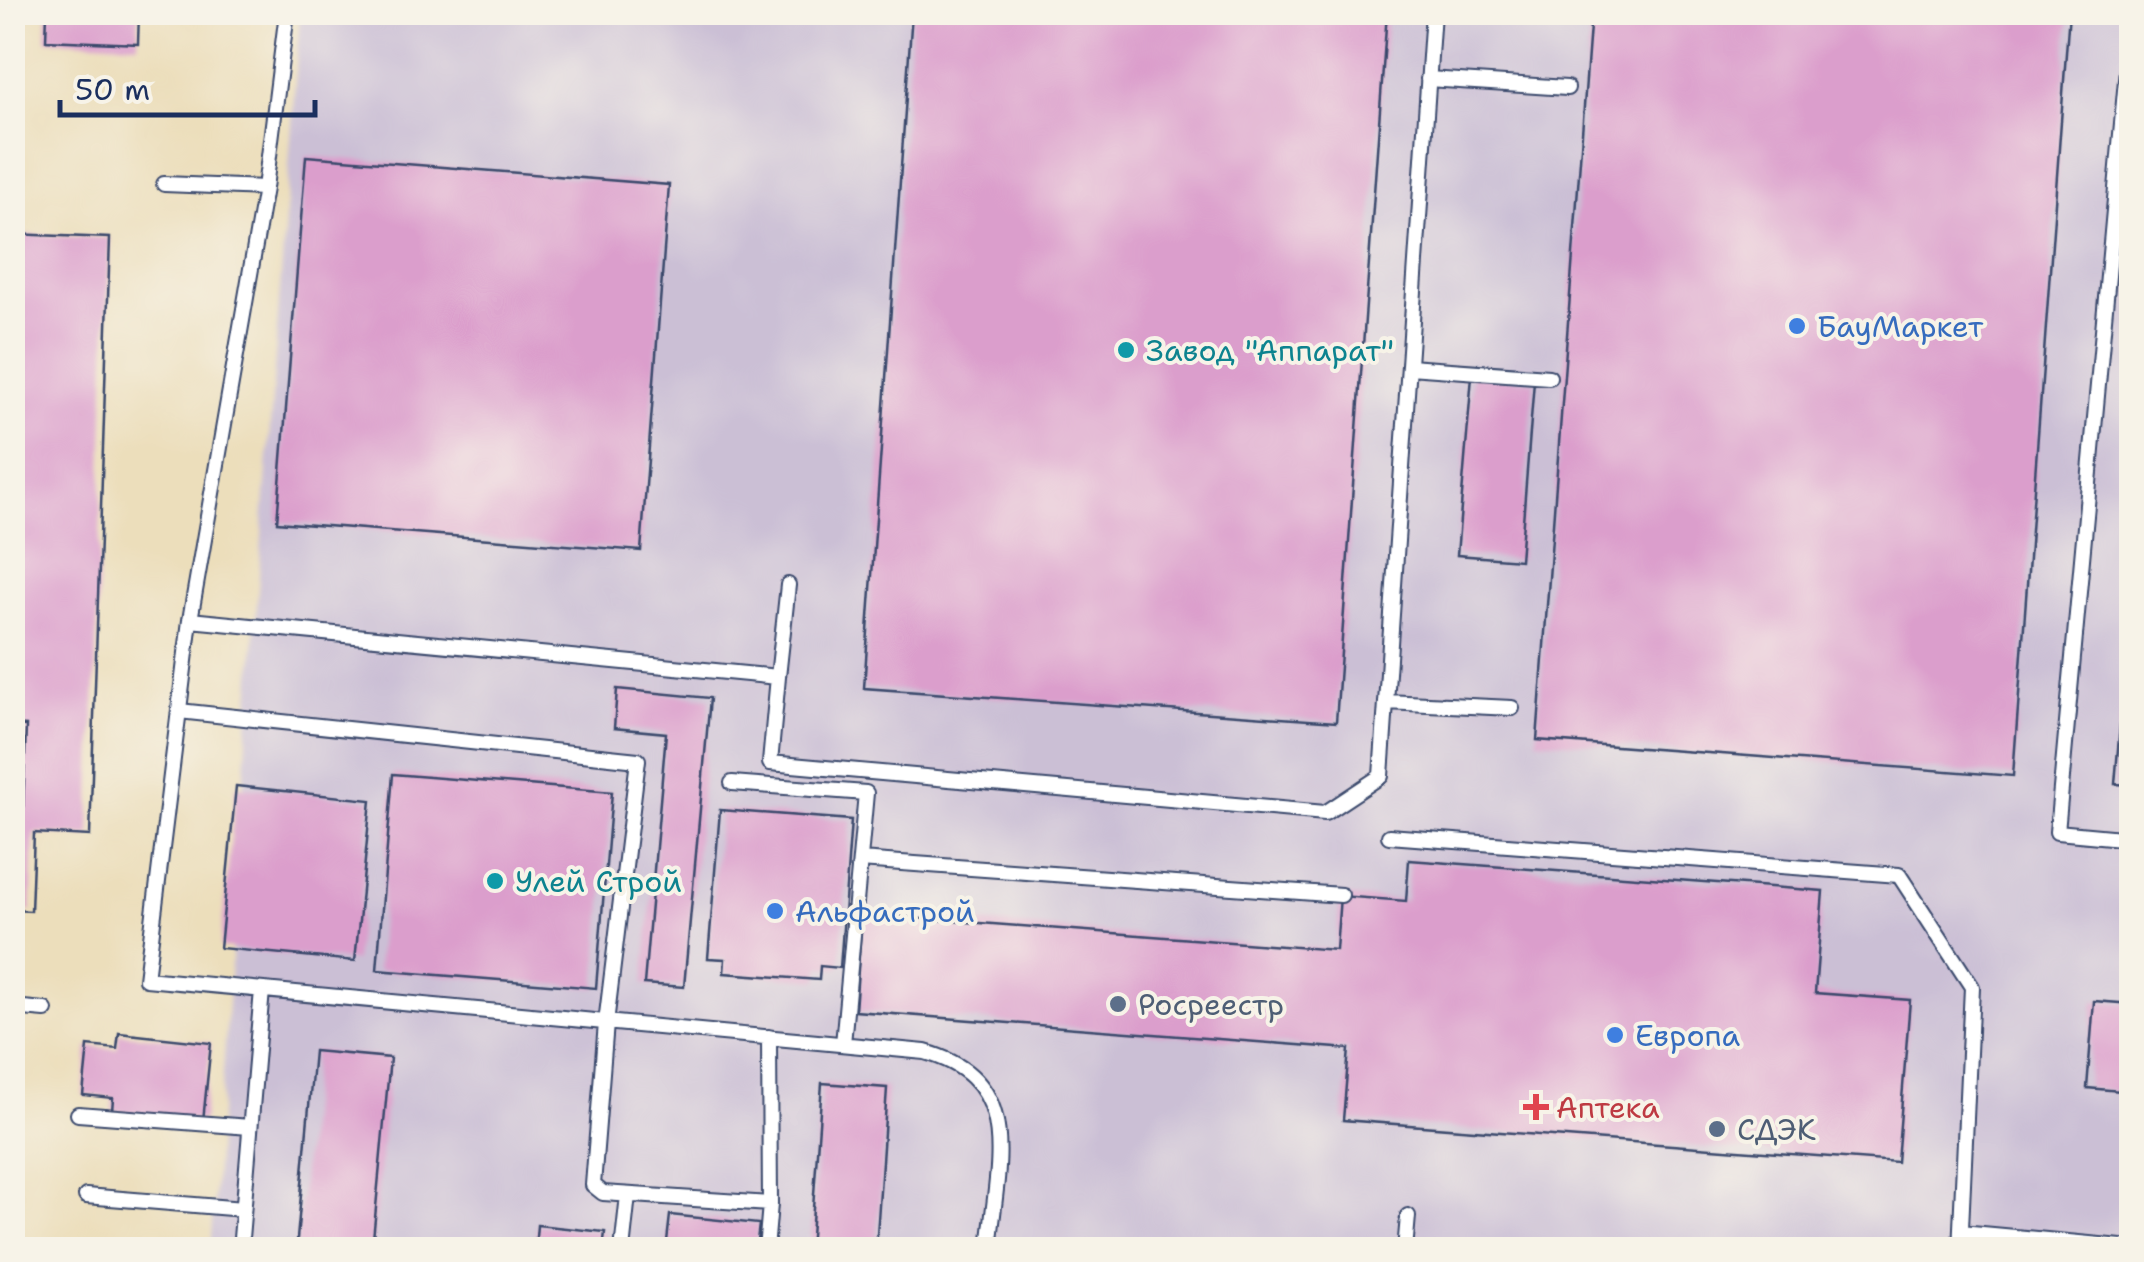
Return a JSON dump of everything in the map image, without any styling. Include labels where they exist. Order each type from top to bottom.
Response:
[{"type":"lane","points":[[287,12],[265,188],[190,620],[146,980],[925,1052],[952,1059],[984,1086],[998,1124],[989,1250]]},
{"type":"lane","points":[[788,584],[770,763],[1325,812],[1381,776],[1433,12]]},
{"type":"lane","points":[[2132,14],[2057,832],[2132,839]]},
{"type":"lane","points":[[1428,79],[1567,88]]},
{"type":"lane","points":[[164,184],[265,188]]},
{"type":"lane","points":[[1409,367],[1549,377]]},
{"type":"lane","points":[[190,620],[778,677]]},
{"type":"lane","points":[[1386,702],[1512,708]]},
{"type":"lane","points":[[178,711],[638,760],[606,1023],[592,1179],[598,1191],[770,1204]]},
{"type":"lane","points":[[732,783],[866,793],[843,1044]]},
{"type":"lane","points":[[1389,836],[1900,875],[1972,987],[1960,1250]]},
{"type":"lane","points":[[860,860],[1341,895]]},
{"type":"lane","points":[[240,1250],[262,990]]},
{"type":"lane","points":[[12,1007],[46,1010]]},
{"type":"lane","points":[[766,1250],[770,1204],[769,1037]]},
{"type":"lane","points":[[78,1114],[250,1128]]},
{"type":"lane","points":[[622,1250],[628,1194]]},
{"type":"lane","points":[[86,1196],[243,1209]]},
{"type":"lane","points":[[1405,1250],[1408,1216]]},
{"type":"lane","points":[[1961,1232],[2132,1248]]},
{"type":"shaded area","points":[[300,13],[2131,13],[2131,1249],[210,1250]]},
{"type":"building","points":[[47,12],[139,12],[138,44],[46,40]]},
{"type":"building","name":"Завод \"Аппарат\"","points":[[912,12],[1387,12],[1336,722],[864,688]]},
{"type":"building","points":[[1591,12],[2069,12],[2013,776],[1537,740]]},
{"type":"building","points":[[306,156],[669,185],[641,551],[277,522]]},
{"type":"building","points":[[12,234],[110,238],[90,836],[34,833],[31,911],[12,910],[12,812],[23,813],[26,726],[12,725]]},
{"type":"building","points":[[1472,376],[1534,381],[1520,560],[1457,555]]},
{"type":"building","points":[[2132,619],[2132,785],[2115,784]]},
{"type":"building","points":[[617,689],[710,698],[684,987],[644,984],[666,733],[614,728]]},
{"type":"building","name":"Улей Строй","points":[[393,774],[612,792],[596,988],[377,970]]},
{"type":"building","points":[[236,786],[371,800],[355,961],[220,948]]},
{"type":"building","points":[[720,810],[851,820],[840,968],[820,966],[819,980],[724,973],[725,959],[708,958]]},
{"type":"building","points":[[1409,860],[1823,891],[1815,993],[1910,1000],[1897,1162],[1343,1120],[1349,1049],[855,1011],[862,914],[1336,950],[1340,896],[1406,901]]},
{"type":"building","points":[[2094,1001],[2132,1004],[2132,1092],[2087,1088]]},
{"type":"building","points":[[119,1033],[211,1043],[203,1121],[112,1111],[113,1098],[83,1095],[88,1046],[117,1049]]},
{"type":"building","points":[[314,1051],[390,1058],[372,1250],[296,1250]]},
{"type":"building","points":[[822,1083],[887,1088],[876,1250],[810,1250]]},
{"type":"building","points":[[670,1215],[759,1224],[756,1250],[666,1250]]},
{"type":"building","points":[[537,1225],[605,1232],[603,1250],[535,1250]]},
{"type":"place","name":"БауМаркет","points":[[1797,326]]},
{"type":"place","name":"Завод \"Аппарат\"","points":[[1126,350]]},
{"type":"place","name":"Улей Строй","points":[[495,881]]},
{"type":"place","name":"Альфастрой","points":[[775,911]]},
{"type":"place","name":"Росреестр","points":[[1118,1004]]},
{"type":"place","name":"Европа","points":[[1615,1035]]},
{"type":"place","name":"Аптека","points":[[1536,1107]]},
{"type":"place","name":"СДЭК","points":[[1717,1129]]}]
